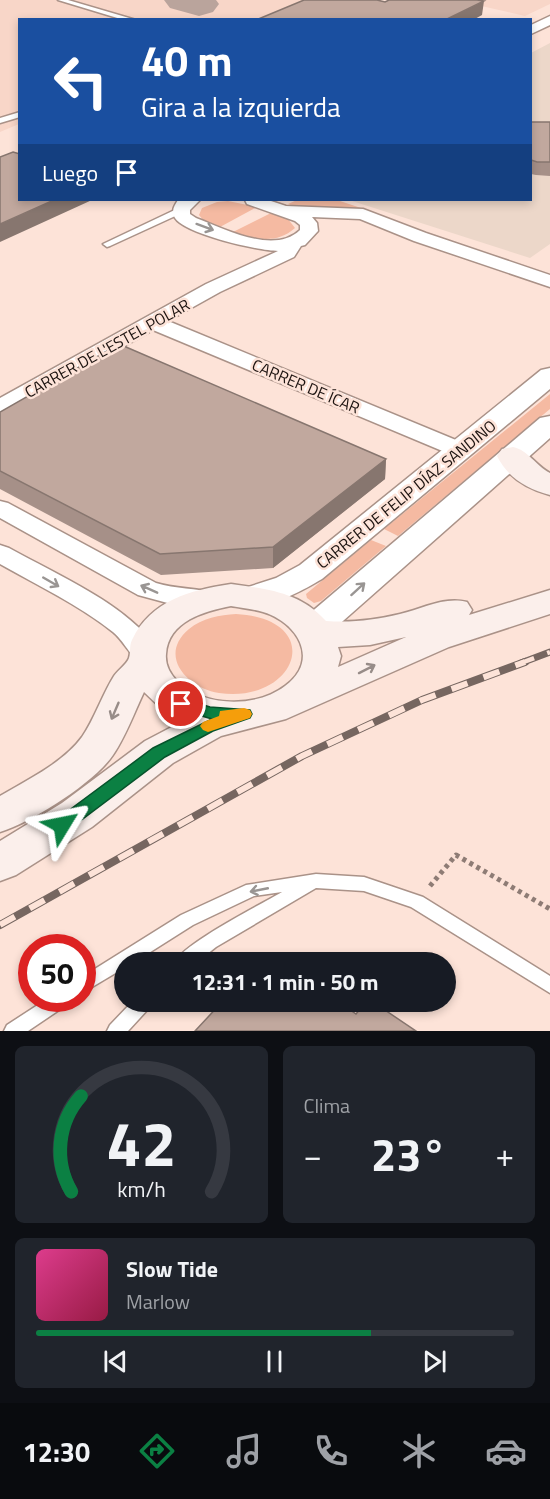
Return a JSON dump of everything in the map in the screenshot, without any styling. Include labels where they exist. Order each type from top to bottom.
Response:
[{"type":"main road","points":[[513,456],[516,465],[550,485]]},
{"type":"main road","points":[[315,630],[344,636],[370,633],[550,581]]},
{"type":"main road","points":[[0,816],[50,786],[87,759],[103,736],[129,683],[146,658],[150,639],[165,620],[184,607],[206,599],[231,595],[253,596],[281,603],[294,610],[315,630],[322,646],[321,664],[312,682],[293,699]]},
{"type":"main road","points":[[0,863],[77,815],[159,752],[207,726],[244,714],[264,711],[336,683],[436,638],[550,602]]},
{"type":"main road","points":[[146,658],[156,684],[181,704],[209,713],[244,714]]},
{"type":"street","points":[[532,29],[550,20]]},
{"type":"street","points":[[258,201],[301,217],[308,224],[309,231],[353,224],[420,237]]},
{"type":"street","points":[[186,205],[182,216],[190,222],[237,239],[264,246],[294,242]]},
{"type":"street","points":[[285,212],[363,214],[420,237],[550,281]]},
{"type":"street","name":"CARRER DE L'ESTEL POLAR","points":[[0,407],[213,288],[288,253],[294,242],[309,231]]},
{"type":"street","name":"CARRER DE L'ESTEL POLAR","points":[[213,288],[236,267],[239,249],[237,239]]},
{"type":"street","name":"CARRER DE ÍCAR","points":[[152,322],[460,450]]},
{"type":"street","name":"CARRER DE FELIP DÍAZ SANDINO","points":[[253,596],[287,585],[311,572],[550,376]]},
{"type":"street","points":[[315,630],[550,424]]},
{"type":"street","points":[[0,508],[147,589],[175,597],[206,599]]},
{"type":"street","points":[[0,553],[108,615],[125,628],[146,658]]},
{"type":"lane","points":[[61,0],[126,18]]},
{"type":"lane","points":[[0,121],[18,115]]},
{"type":"lane","points":[[106,244],[186,205]]},
{"type":"lane","points":[[197,952],[210,942],[316,881]]},
{"type":"lane","points":[[96,977],[187,920],[252,890],[316,881],[364,884],[417,902],[550,985]]},
{"type":"lane","points":[[14,1031],[42,1012]]},
{"type":"lane","points":[[116,1031],[134,1012]]},
{"type":"path","points":[[417,902],[456,855],[550,909]]},
{"type":"shaded area","points":[[0,0],[329,0],[283,18],[18,18],[18,124],[0,132]]},
{"type":"shaded area","points":[[455,0],[550,0],[550,4],[525,16]]},
{"type":"shaded area","points":[[550,43],[550,244],[530,258],[352,201],[532,201],[532,52]]},
{"type":"shaded area","points":[[228,201],[257,207],[220,227],[204,221],[199,215],[202,208],[217,202]]},
{"type":"shaded area","points":[[295,201],[340,201],[370,211],[300,209],[288,204]]},
{"type":"shaded area","points":[[271,213],[288,219],[295,228],[273,239],[249,237],[233,232]]},
{"type":"shaded area","points":[[550,394],[550,409],[398,536],[384,529]]},
{"type":"shaded area","points":[[371,540],[386,546],[321,601],[314,603],[307,598],[306,594]]},
{"type":"shaded area","points":[[236,614],[265,619],[283,630],[291,644],[291,660],[283,674],[268,686],[246,693],[219,693],[207,690],[187,678],[180,669],[176,660],[176,650],[180,639],[200,622]]},
{"type":"building","points":[[304,0],[484,1],[449,18],[261,18]]},
{"type":"building","points":[[532,122],[550,122],[550,162],[532,160]]},
{"type":"building","points":[[13,152],[18,153],[18,201],[52,201],[0,224],[0,157]]},
{"type":"building","points":[[119,344],[386,459],[273,547],[160,554],[0,471],[0,412]]},
{"type":"building","points":[[213,1012],[353,1012],[356,1014],[358,1012],[388,1012],[416,1031],[195,1031]]},
{"type":"taxiway","points":[[184,0],[199,4]]},
{"type":"railway","points":[[521,663],[550,652]]},
{"type":"railway","points":[[0,925],[302,756],[422,700],[525,662]]},
{"type":"slow traffic","points":[[208,726],[244,714],[226,715]]},
{"type":"route","points":[[62,825],[159,752],[207,726],[244,714],[209,713],[181,704]]}]
